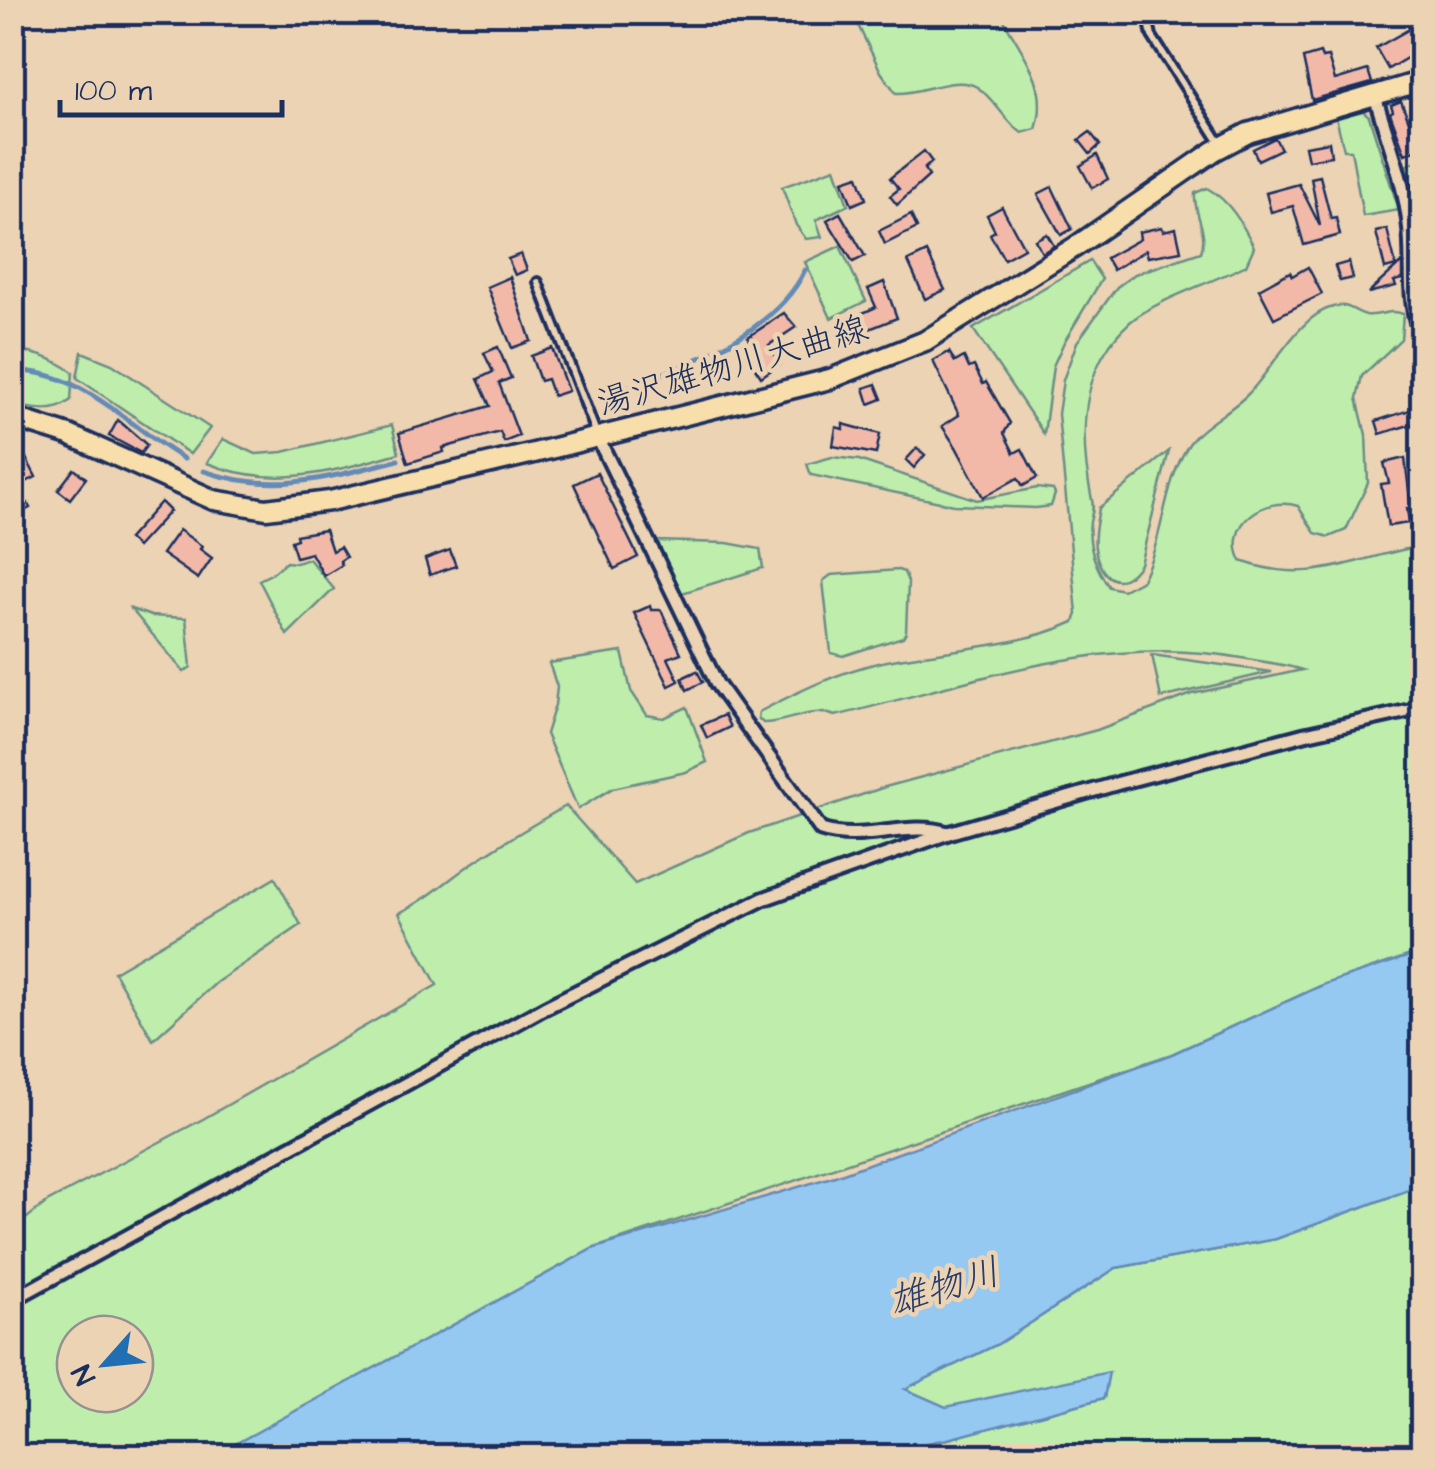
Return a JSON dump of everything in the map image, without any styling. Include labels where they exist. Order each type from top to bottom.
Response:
[{"type":"main road","name":"湯沢雄物川大曲線","points":[[12,417],[69,435],[214,500],[266,509],[330,501],[830,379],[925,340],[1248,133],[1422,81]]},
{"type":"street","points":[[1376,96],[1406,201],[1412,248],[1412,306],[1422,338]]},
{"type":"street","points":[[597,436],[717,684],[822,830],[863,834],[928,826],[948,833]]},
{"type":"street","points":[[12,1300],[561,999],[764,899],[948,833],[1208,758],[1422,708]]},
{"type":"lane","points":[[1155,12],[1150,22],[1152,36],[1222,147]]},
{"type":"lane","points":[[538,282],[597,436]]},
{"type":"green space","points":[[852,13],[1000,13],[1036,82],[1040,112],[1036,129],[1022,133],[984,92],[968,84],[896,93],[881,72]]},
{"type":"green space","points":[[1363,111],[1369,116],[1399,210],[1363,216],[1351,150],[1344,150],[1336,117]]},
{"type":"green space","points":[[1422,158],[1422,212],[1420,212],[1406,166]]},
{"type":"green space","points":[[835,168],[848,205],[816,220],[822,237],[806,239],[796,225],[782,187]]},
{"type":"green space","points":[[1207,188],[1229,206],[1254,247],[1246,265],[1169,299],[1130,322],[1100,360],[1087,405],[1085,429],[1093,506],[1089,531],[1093,556],[1109,587],[1123,590],[1142,580],[1174,477],[1189,444],[1247,395],[1312,318],[1342,306],[1366,315],[1403,314],[1401,339],[1362,376],[1357,398],[1366,435],[1368,483],[1346,530],[1329,537],[1315,533],[1298,506],[1272,505],[1260,509],[1242,525],[1237,548],[1241,561],[1267,568],[1312,571],[1422,546],[1422,951],[1318,987],[1172,1054],[592,1249],[215,1456],[13,1456],[13,1229],[47,1202],[203,1119],[437,985],[399,913],[518,834],[566,806],[635,884],[749,833],[885,787],[1097,730],[1192,694],[1302,670],[1189,652],[1137,652],[1036,665],[835,716],[817,713],[763,723],[758,718],[759,712],[789,697],[866,666],[1030,637],[1074,622],[1077,614],[1058,414],[1063,380],[1077,342],[1117,287],[1135,274],[1201,252],[1203,237],[1195,193]]},
{"type":"green space","points":[[840,246],[866,301],[831,318],[805,262]]},
{"type":"green space","points":[[1090,261],[1102,279],[1053,366],[1044,434],[973,329]]},
{"type":"green space","points":[[13,350],[44,357],[73,372],[71,400],[50,409],[13,405]]},
{"type":"green space","points":[[82,352],[112,364],[210,428],[190,454],[77,378]]},
{"type":"green space","points":[[392,425],[399,453],[326,472],[256,476],[207,463],[223,439],[256,454],[283,452]]},
{"type":"green space","points":[[1169,451],[1140,564],[1126,578],[1112,578],[1097,559],[1095,533],[1099,508]]},
{"type":"green space","points":[[832,457],[859,460],[977,500],[1037,488],[1053,490],[1055,494],[1051,506],[1036,508],[954,505],[811,475],[807,464]]},
{"type":"green space","points":[[655,541],[727,543],[760,549],[763,568],[679,594]]},
{"type":"green space","points":[[309,559],[334,589],[287,635],[259,580],[286,562]]},
{"type":"green space","points":[[904,572],[908,582],[903,637],[843,656],[831,653],[823,581],[831,575]]},
{"type":"green space","points":[[131,609],[151,616],[186,618],[191,667],[184,672]]},
{"type":"green space","points":[[622,652],[631,691],[647,715],[664,718],[687,707],[707,762],[686,772],[613,788],[578,809],[546,734],[557,687],[549,663]]},
{"type":"green space","points":[[1152,655],[1271,672],[1161,698]]},
{"type":"green space","points":[[275,878],[301,925],[217,982],[153,1040],[114,972]]},
{"type":"green space","points":[[1422,1185],[1422,1456],[857,1456],[948,1439],[1104,1398],[1108,1373],[946,1408],[904,1389],[998,1344],[1116,1268],[1276,1239]]},
{"type":"water","name":"雄物川","points":[[1422,952],[1422,1185],[1276,1239],[1116,1268],[998,1344],[905,1389],[946,1407],[1109,1372],[1104,1398],[948,1439],[857,1456],[213,1456],[592,1249],[835,1176],[1172,1054],[1325,984]]},
{"type":"building","points":[[1422,22],[1422,49],[1388,69],[1376,48]]},
{"type":"building","points":[[1320,53],[1322,58],[1328,57],[1335,80],[1368,70],[1372,83],[1312,100],[1303,58]]},
{"type":"building","points":[[1401,101],[1420,148],[1405,154],[1390,113],[1391,105]]},
{"type":"building","points":[[1090,132],[1100,145],[1090,154],[1079,140]]},
{"type":"building","points":[[1275,138],[1281,149],[1258,160],[1253,149]]},
{"type":"building","points":[[1329,142],[1331,156],[1308,160],[1305,146]]},
{"type":"building","points":[[924,151],[932,162],[924,169],[929,176],[897,205],[890,196],[899,189],[890,178]]},
{"type":"building","points":[[1097,155],[1108,179],[1092,188],[1080,166]]},
{"type":"building","points":[[858,176],[866,199],[852,205],[843,181]]},
{"type":"building","points":[[1320,176],[1331,219],[1336,218],[1340,235],[1304,245],[1293,206],[1271,212],[1266,193],[1299,184],[1320,226],[1311,178]]},
{"type":"building","points":[[1052,187],[1072,229],[1061,235],[1038,194]]},
{"type":"building","points":[[1002,207],[1024,248],[1004,259],[990,234],[995,231],[987,215]]},
{"type":"building","points":[[840,213],[865,256],[853,262],[827,220]]},
{"type":"building","points":[[911,215],[917,228],[885,244],[879,231]]},
{"type":"building","points":[[1162,227],[1163,231],[1176,228],[1181,251],[1148,257],[1146,250],[1113,270],[1106,258],[1140,239],[1139,232]]},
{"type":"building","points":[[1387,229],[1396,266],[1385,269],[1376,232]]},
{"type":"building","points":[[1047,234],[1054,246],[1042,253],[1035,240]]},
{"type":"building","points":[[927,252],[945,290],[925,299],[908,261]]},
{"type":"building","points":[[521,254],[527,270],[515,275],[508,259]]},
{"type":"building","points":[[1349,262],[1353,278],[1340,281],[1335,266]]},
{"type":"building","points":[[1402,262],[1402,279],[1394,281],[1396,286],[1368,293]]},
{"type":"building","points":[[1308,267],[1322,294],[1274,318],[1259,289]]},
{"type":"building","points":[[510,277],[531,341],[512,348],[487,287]]},
{"type":"building","points":[[884,282],[897,318],[852,336],[845,321],[876,307],[868,289]]},
{"type":"building","points":[[784,313],[796,327],[769,345],[780,364],[761,377],[741,347],[750,341],[748,337]]},
{"type":"building","points":[[498,347],[511,378],[499,383],[519,436],[504,442],[500,432],[443,448],[444,452],[408,463],[399,433],[490,406],[478,379],[493,372],[484,353]]},
{"type":"building","points":[[552,348],[568,391],[553,396],[547,379],[540,381],[531,356]]},
{"type":"building","points":[[949,352],[955,362],[964,357],[983,384],[986,382],[1010,423],[1004,433],[1014,453],[1022,449],[1037,478],[1023,486],[1018,478],[983,497],[942,426],[959,415],[933,361]]},
{"type":"building","points":[[876,384],[882,399],[869,404],[864,388]]},
{"type":"building","points":[[1422,406],[1422,421],[1380,434],[1376,421]]},
{"type":"building","points":[[118,420],[147,445],[141,453],[109,436]]},
{"type":"building","points":[[843,424],[880,434],[876,454],[833,446],[836,427],[843,429]]},
{"type":"building","points":[[917,448],[925,455],[914,468],[906,460]]},
{"type":"building","points":[[23,452],[36,477],[20,485],[12,471],[12,458]]},
{"type":"building","points":[[1405,458],[1409,523],[1388,526],[1381,484],[1389,483],[1384,463]]},
{"type":"building","points":[[74,469],[86,478],[70,499],[58,490]]},
{"type":"building","points":[[597,473],[638,557],[614,569],[574,484]]},
{"type":"building","points":[[22,493],[30,508],[12,517],[12,498]]},
{"type":"building","points":[[161,502],[170,511],[137,547],[128,539]]},
{"type":"building","points":[[179,530],[212,558],[198,579],[162,554]]},
{"type":"building","points":[[325,530],[332,551],[340,547],[346,557],[340,561],[342,565],[324,576],[311,553],[296,557],[291,541],[297,539],[296,535]]},
{"type":"building","points":[[450,550],[456,566],[430,575],[425,559]]},
{"type":"building","points":[[650,606],[651,610],[661,610],[681,653],[668,658],[679,681],[669,686],[634,613]]},
{"type":"building","points":[[697,671],[703,682],[687,690],[682,678]]},
{"type":"building","points":[[724,715],[730,727],[707,738],[701,725]]},
{"type":"waterway","points":[[597,399],[684,365],[743,335],[790,295],[805,270]]},
{"type":"waterway","points":[[12,371],[37,373],[82,389],[184,459]]},
{"type":"waterway","points":[[204,471],[278,483],[324,478],[398,460]]}]
